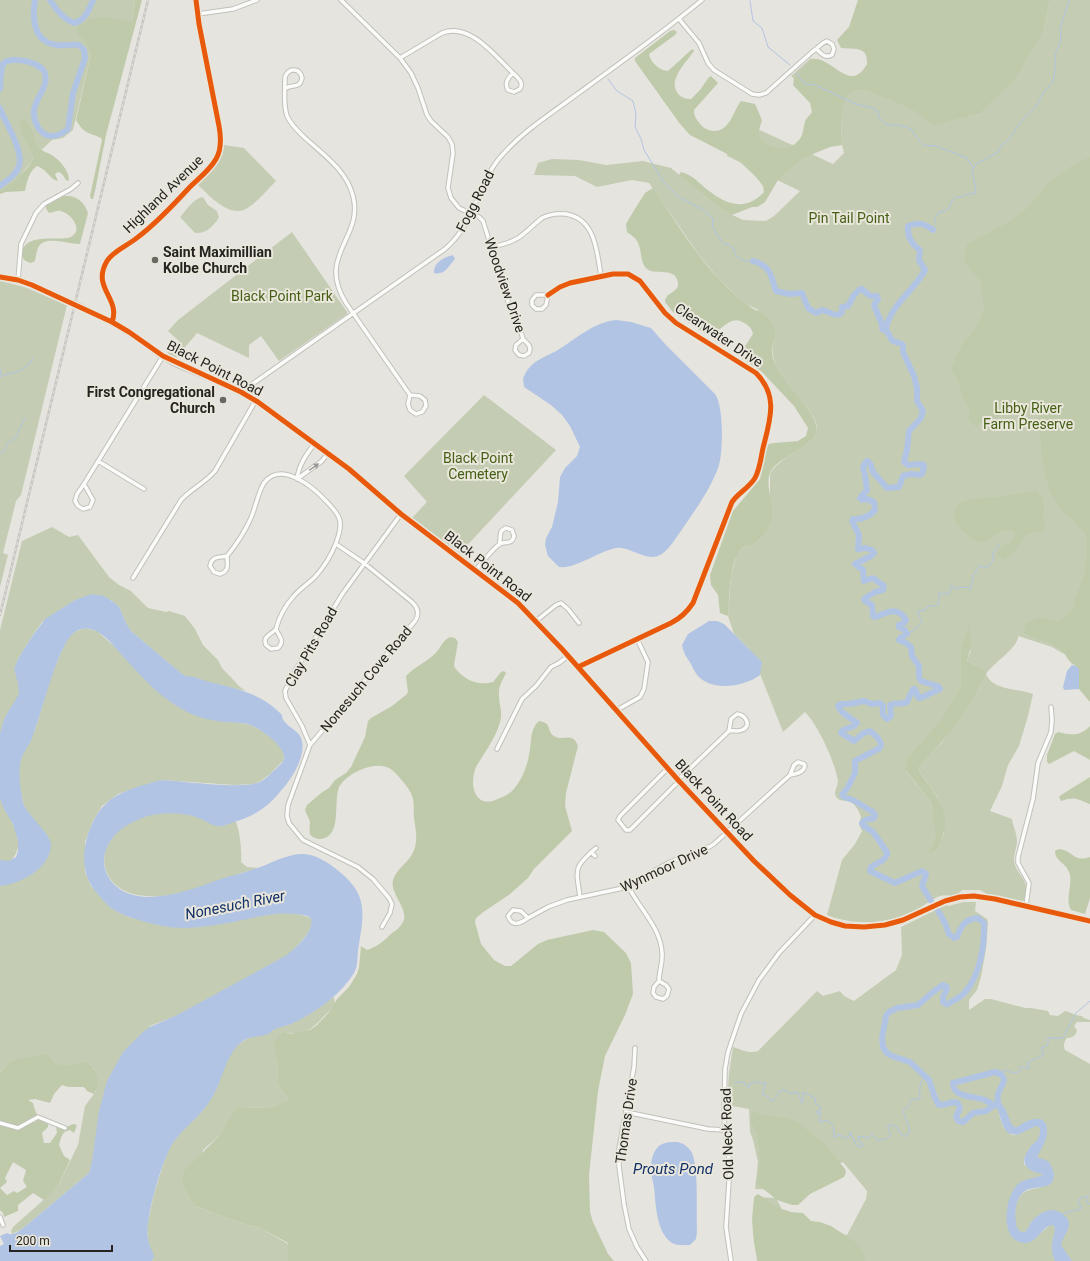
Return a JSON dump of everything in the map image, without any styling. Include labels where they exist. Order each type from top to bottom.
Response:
[{"type":"main road","name":"Highland Avenue","points":[[112,322],[114,306],[102,281],[103,271],[107,261],[159,219],[209,168],[218,154],[220,141],[219,126],[196,0]]},
{"type":"main road","name":"Black Point Road","points":[[0,277],[18,280],[112,322],[163,356],[256,400],[349,469],[402,514],[506,593],[536,621],[678,780],[727,832],[775,882],[815,915],[834,924],[847,926],[870,926],[901,921],[937,904],[960,897],[974,896],[986,897],[1090,921]]},
{"type":"street","points":[[198,14],[233,9],[257,0]]},
{"type":"street","name":"Woodview Drive","points":[[341,0],[407,66],[415,80],[428,118],[448,137],[452,144],[453,152],[448,188],[451,198],[459,208],[480,218],[483,221],[510,308],[523,338],[530,348],[528,354],[524,356],[518,354],[515,348],[523,338]]},
{"type":"street","name":"Fogg Road","points":[[241,392],[445,249],[459,235],[472,214],[489,173],[508,148],[547,117],[641,49],[702,0]]},
{"type":"street","points":[[679,19],[699,43],[712,68],[756,95],[764,94],[769,91],[812,52],[823,43],[827,42],[832,44],[834,48],[832,55],[827,56],[822,55],[816,49]]},
{"type":"street","points":[[400,58],[442,33],[458,30],[475,38],[513,73],[520,80],[522,84],[520,89],[514,92],[508,90],[506,85],[508,79],[513,73]]},
{"type":"street","points":[[286,88],[300,84],[302,78],[299,72],[292,70],[287,73],[285,77],[285,106],[288,117],[292,124],[341,172],[352,190],[354,205],[353,219],[338,258],[335,273],[340,292],[410,395],[408,404],[410,410],[416,414],[422,412],[426,406],[424,399],[420,396],[410,395]]},
{"type":"street","points":[[18,280],[21,244],[36,213],[44,204],[71,189],[78,183]]},
{"type":"street","points":[[492,247],[517,238],[536,223],[548,216],[559,213],[568,214],[580,220],[591,232],[595,243],[601,276]]},
{"type":"street","name":"Clearwater Drive","points":[[548,295],[544,308],[539,310],[534,308],[531,303],[534,296],[548,295],[563,286],[601,276],[625,273],[631,275],[637,278],[665,313],[676,323],[756,373],[761,378],[767,389],[771,405],[770,420],[756,474],[750,484],[732,502],[693,602],[686,613],[676,621],[578,667]]},
{"type":"street","points":[[84,484],[92,496],[93,501],[90,507],[83,509],[78,506],[75,501],[77,494],[163,356]]},
{"type":"street","points":[[133,578],[181,500],[191,490],[207,480],[215,471],[256,400]]},
{"type":"street","points":[[297,479],[299,467],[303,459],[315,444]]},
{"type":"street","points":[[297,479],[322,461],[328,453]]},
{"type":"street","points":[[98,462],[144,489]]},
{"type":"street","points":[[227,556],[216,557],[212,560],[210,568],[214,572],[220,574],[225,571],[228,566],[227,556],[247,527],[266,482],[271,477],[281,474],[290,475],[297,479],[323,498],[338,516],[341,525],[332,553],[322,569],[293,596],[280,617],[276,629],[267,635],[265,639],[266,645],[272,649],[278,648],[282,642],[276,629]]},
{"type":"street","name":"Clay Pits Road","points":[[310,745],[302,726],[287,702],[285,691],[294,672],[343,593],[402,514]]},
{"type":"street","points":[[476,570],[499,545],[501,531],[506,528],[512,530],[514,536],[513,541],[499,545]]},
{"type":"street","points":[[336,544],[364,564]]},
{"type":"street","name":"Nonesuch Cove Road","points":[[310,745],[418,616],[417,608],[412,602],[364,564]]},
{"type":"street","points":[[536,621],[556,605],[561,603],[579,622]]},
{"type":"street","points":[[617,710],[640,697],[644,689],[648,662],[637,639]]},
{"type":"street","points":[[497,749],[524,696],[536,686],[551,667],[568,656]]},
{"type":"street","points":[[1026,906],[1029,884],[1018,863],[1018,857],[1033,799],[1038,763],[1052,728],[1051,707]]},
{"type":"street","points":[[668,768],[620,816],[618,820],[626,830],[630,830],[678,780],[729,731],[733,716],[739,714],[744,717],[747,722],[745,728],[741,731],[729,731]]},
{"type":"street","points":[[310,745],[288,805],[287,816],[289,823],[302,840],[358,867],[373,879],[389,898],[392,904],[390,913],[382,927]]},
{"type":"street","name":"Wynmoor Drive","points":[[528,918],[522,912],[516,910],[511,912],[508,916],[510,922],[516,924],[521,922],[554,905],[580,897],[610,892],[628,886],[670,862],[709,847],[790,775]]},
{"type":"street","points":[[580,897],[577,877],[578,866],[581,861],[596,848]]},
{"type":"street","points":[[591,852],[595,856]]},
{"type":"street","points":[[628,886],[660,940],[663,960],[659,981],[654,989],[654,994],[658,998],[664,998],[669,994],[669,988],[659,981]]},
{"type":"street","name":"Old Neck Road","points":[[731,1261],[726,1227],[730,1166],[725,1130],[724,1102],[727,1057],[741,1014],[752,993],[770,964],[815,915]]},
{"type":"street","name":"Thomas Drive","points":[[635,1048],[634,1067],[619,1149],[619,1172],[629,1229],[637,1247],[646,1261]]},
{"type":"street","points":[[626,1112],[708,1129],[725,1130]]},
{"type":"street","points":[[0,1123],[16,1128],[38,1117],[65,1128]]},
{"type":"street","points":[[0,1217],[3,1225]]},
{"type":"green space","points":[[0,0],[135,0],[132,22],[91,54],[73,130],[63,138],[52,140],[33,158],[19,177],[0,191]]},
{"type":"green space","points":[[135,0],[142,0],[106,135],[93,199],[91,199],[90,196],[102,140],[101,138],[84,130],[76,120],[91,54],[86,42],[78,33],[77,27],[90,19],[104,17],[132,22]]},
{"type":"green space","points":[[858,0],[1050,0],[1044,30],[1014,80],[979,114],[934,125],[910,108],[866,90],[856,90],[849,93],[842,107],[842,145],[830,147],[801,159],[778,180],[765,202],[757,207],[752,207],[732,215],[722,210],[679,175],[681,172],[686,173],[718,197],[732,203],[745,204],[752,202],[764,192],[763,186],[756,177],[737,159],[690,135],[680,124],[635,61],[635,58],[670,31],[674,30],[677,32],[675,35],[649,54],[653,63],[659,68],[668,71],[693,49],[694,51],[679,72],[675,84],[679,95],[691,99],[700,90],[709,77],[711,76],[718,83],[694,110],[695,117],[702,126],[705,129],[713,131],[719,130],[727,125],[741,101],[755,104],[762,120],[759,136],[763,141],[776,148],[790,147],[801,137],[804,124],[812,112],[810,103],[793,85],[794,78],[812,59],[827,63],[847,75],[854,76],[861,73],[867,64],[867,58],[863,51],[841,48],[837,40],[849,27]]},
{"type":"green space","points":[[1050,0],[1090,0],[1090,659],[1062,653],[1052,647],[1018,636],[1010,650],[986,674],[989,679],[1000,686],[1033,694],[1019,746],[1008,765],[1002,786],[990,811],[1012,819],[1017,838],[1014,857],[1015,865],[1026,886],[1024,900],[987,894],[980,890],[962,890],[953,896],[940,896],[914,911],[893,919],[860,922],[837,919],[827,915],[842,860],[855,844],[862,831],[859,824],[861,817],[855,805],[837,798],[835,792],[838,781],[833,764],[825,744],[805,712],[783,732],[751,651],[734,634],[728,616],[731,575],[737,555],[747,545],[755,543],[760,539],[770,523],[770,474],[780,462],[812,439],[816,434],[817,425],[812,414],[776,366],[772,353],[774,341],[757,309],[745,304],[719,279],[699,255],[649,183],[632,180],[597,187],[575,176],[534,175],[538,163],[552,159],[579,160],[606,165],[643,161],[671,168],[722,210],[743,220],[766,221],[774,216],[800,191],[727,156],[734,118],[833,164],[844,153],[842,145],[841,119],[791,76],[811,58],[850,92],[856,89],[886,42],[940,123],[979,114],[1044,30]],"holes":[[[971,649],[967,661],[981,668],[980,687],[942,742],[920,766],[919,770],[938,798],[944,833],[938,848],[941,821],[932,811],[931,803],[907,772],[948,714],[951,704],[961,686],[961,664]]]},
{"type":"green space","points":[[23,119],[29,124],[39,148],[60,162],[69,176],[69,180],[67,181],[62,174],[58,172],[55,174],[58,181],[55,180],[37,166],[30,174],[25,191],[6,192],[0,194],[0,191],[15,180],[28,167],[34,156],[24,138],[19,122]]},
{"type":"green space","points":[[224,145],[244,148],[276,181],[249,207],[242,210],[235,211],[221,205],[197,184],[218,163],[223,152]]},
{"type":"green space","points":[[1090,157],[1090,702],[1079,689],[1076,666],[1071,663],[1061,650],[1055,645],[1024,633],[1025,626],[1028,622],[1041,617],[1057,621],[1067,615],[1073,608],[1085,573],[1087,549],[1087,538],[1084,533],[1075,522],[1066,515],[1050,493],[1042,462],[1039,414],[1037,411],[1032,410],[1011,413],[985,419],[977,427],[968,421],[970,411],[962,396],[959,383],[951,370],[964,341],[975,330],[984,309],[981,282],[964,262],[967,244],[1005,224],[1026,209],[1050,182],[1074,164]]},
{"type":"green space","points":[[653,188],[685,236],[711,270],[738,298],[770,320],[775,334],[772,357],[778,370],[806,406],[815,421],[817,428],[813,439],[783,459],[773,468],[770,473],[769,486],[772,518],[768,528],[760,539],[743,548],[737,555],[730,581],[728,616],[720,613],[718,595],[711,585],[710,575],[733,511],[760,479],[769,444],[798,441],[806,436],[808,428],[794,406],[761,371],[741,358],[740,354],[753,334],[749,326],[735,320],[712,334],[707,335],[673,312],[665,302],[667,296],[678,286],[676,278],[670,273],[655,272],[647,269],[643,264],[638,243],[635,238],[627,232],[626,224],[645,193]]},
{"type":"green space","points":[[64,196],[76,198],[82,202],[88,213],[80,244],[58,241],[46,242],[41,244],[38,248],[35,261],[31,263],[26,261],[22,255],[23,248],[27,243],[40,239],[68,238],[76,232],[75,224],[70,216],[61,211],[49,213],[46,209],[48,204]]},
{"type":"green space","points":[[203,197],[208,205],[217,211],[219,217],[206,231],[195,233],[180,217],[193,202]]},
{"type":"green space","name":"Black Point Park","points":[[292,232],[347,314],[279,361],[261,336],[249,345],[249,358],[197,333],[176,358],[167,353],[179,341],[168,331],[178,320]]},
{"type":"green space","points":[[0,281],[24,287],[67,305],[21,495],[16,501],[3,553],[8,555],[0,587]]},
{"type":"green space","name":"Black Point Cemetery","points":[[484,395],[556,450],[460,553],[412,518],[427,502],[404,476]]},
{"type":"green space","points":[[1036,491],[1042,497],[1044,508],[1043,518],[1046,528],[1041,532],[1028,534],[1014,552],[1005,560],[996,556],[1002,546],[1012,541],[1015,535],[1014,531],[1003,531],[983,542],[979,542],[965,533],[955,520],[954,514],[958,504],[971,499]]},
{"type":"green space","points":[[52,527],[69,537],[78,535],[109,577],[119,585],[131,591],[148,608],[166,612],[169,611],[185,616],[195,629],[203,645],[218,660],[222,668],[240,687],[246,691],[185,677],[131,631],[120,608],[111,600],[75,600],[42,622],[18,659],[15,668],[18,677],[20,694],[0,739],[0,630],[22,541]]},
{"type":"green space","points":[[969,625],[971,645],[967,661],[981,668],[986,674],[973,699],[957,723],[920,766],[919,770],[940,802],[945,819],[945,828],[939,846],[936,850],[928,853],[934,844],[936,835],[931,803],[905,769],[907,759],[941,720],[961,686],[961,649]]},
{"type":"green space","points":[[85,628],[97,631],[115,647],[225,720],[251,725],[262,731],[277,742],[283,751],[284,757],[283,761],[270,774],[254,784],[234,785],[162,780],[118,794],[102,806],[93,821],[85,842],[85,872],[91,886],[111,908],[129,917],[170,927],[277,913],[295,913],[311,918],[312,921],[311,928],[305,937],[289,955],[193,1009],[150,1026],[99,1141],[89,1173],[22,1229],[12,1234],[11,1231],[13,1227],[57,1188],[78,1145],[85,1106],[96,1091],[97,1077],[94,1068],[7,1065],[0,1073],[0,885],[17,880],[24,806],[15,767],[35,730],[49,680],[67,639],[74,632]]},
{"type":"green space","points":[[450,637],[455,638],[458,642],[454,665],[455,668],[467,679],[487,683],[493,682],[501,672],[504,671],[506,673],[499,690],[501,710],[500,724],[475,769],[473,787],[475,793],[481,800],[487,802],[503,797],[512,791],[521,779],[528,760],[532,733],[539,721],[548,725],[550,732],[554,736],[558,738],[573,739],[578,746],[566,793],[565,806],[572,831],[534,869],[528,878],[510,894],[482,913],[476,918],[475,922],[481,944],[494,960],[505,966],[511,966],[538,944],[547,940],[593,930],[604,932],[626,953],[631,963],[633,994],[625,1015],[605,1056],[598,1091],[589,1175],[590,1212],[608,1254],[614,1261],[288,1261],[288,1243],[260,1228],[235,1221],[195,1206],[182,1184],[184,1171],[220,1135],[237,1107],[271,1108],[288,1101],[288,1098],[280,1089],[277,1082],[278,1066],[273,1043],[281,1034],[286,1032],[291,1034],[310,1030],[317,1025],[330,1011],[337,999],[349,987],[357,974],[361,946],[367,950],[371,949],[384,941],[401,925],[404,920],[403,909],[394,892],[393,880],[396,873],[414,851],[416,833],[413,799],[411,793],[400,778],[390,768],[384,766],[372,766],[361,769],[346,778],[338,790],[335,824],[328,837],[319,839],[314,838],[310,834],[310,822],[305,810],[307,805],[329,788],[335,780],[346,773],[351,767],[365,737],[368,721],[406,695],[408,692],[406,676],[431,657]]},
{"type":"green space","points":[[1090,726],[1090,760],[1074,751],[1049,764],[1047,762],[1047,755],[1055,734],[1058,732],[1079,734]]},
{"type":"green space","points":[[1090,777],[1090,804],[1073,798],[1061,801],[1059,797],[1061,795]]},
{"type":"green space","points":[[0,799],[16,831],[18,839],[18,847],[15,855],[9,862],[0,861]]},
{"type":"green space","points":[[164,811],[235,820],[240,841],[241,862],[247,867],[259,868],[241,873],[216,884],[168,895],[138,895],[126,891],[116,885],[110,878],[105,868],[104,859],[106,849],[111,839],[130,823]]},
{"type":"green space","points":[[1059,849],[1064,850],[1076,857],[1090,857],[1090,898],[1085,914],[1071,910],[1069,905],[1070,877],[1068,869],[1055,854],[1055,851]]},
{"type":"green space","points":[[964,902],[976,902],[975,911],[987,919],[988,922],[986,949],[981,977],[977,990],[969,1000],[969,1010],[985,999],[991,999],[1025,1008],[1048,1011],[1050,1015],[1058,1016],[1065,1011],[1090,1020],[1090,1022],[1077,1022],[1074,1026],[1077,1030],[1076,1034],[1067,1038],[1064,1045],[1065,1050],[1090,1064],[1090,1261],[1070,1261],[1063,1251],[1060,1242],[1068,1226],[1065,1219],[1057,1214],[1048,1213],[1040,1215],[1033,1221],[1025,1233],[1020,1233],[1017,1229],[1015,1224],[1016,1205],[1022,1193],[1039,1188],[1052,1181],[1052,1172],[1048,1163],[1038,1161],[1034,1158],[1041,1150],[1043,1144],[1045,1134],[1042,1125],[1038,1121],[1034,1121],[1027,1123],[1017,1130],[1014,1130],[1009,1123],[1004,1108],[1000,1106],[999,1110],[1002,1125],[1008,1132],[1017,1135],[1033,1126],[1038,1126],[1040,1128],[1038,1140],[1026,1154],[1024,1164],[1044,1174],[1046,1177],[1027,1181],[1016,1190],[1009,1208],[1008,1228],[1017,1240],[1024,1242],[1036,1237],[1050,1225],[1055,1225],[1056,1234],[1054,1252],[1057,1261],[757,1261],[752,1220],[754,1197],[776,1198],[786,1217],[792,1222],[847,1235],[866,1199],[867,1191],[843,1162],[780,1190],[755,1189],[758,1162],[750,1132],[749,1109],[727,1105],[729,1073],[733,1047],[749,1052],[758,1051],[817,991],[823,996],[840,991],[844,996],[854,1001],[896,970],[902,955],[901,927],[946,905],[948,906]]},
{"type":"green space","points":[[334,997],[334,1006],[312,1028],[297,1034],[286,1032],[274,1042],[278,1066],[277,1082],[280,1089],[288,1098],[288,1102],[271,1108],[239,1107],[220,1135],[203,1150],[195,1206],[235,1221],[260,1228],[288,1244],[288,1261],[152,1261],[153,1259],[148,1240],[147,1226],[154,1194],[168,1149],[235,1047],[248,1038],[275,1028]]},
{"type":"green space","points":[[47,1054],[51,1060],[59,1065],[64,1066],[85,1062],[89,1064],[97,1076],[98,1080],[96,1090],[94,1094],[87,1091],[84,1087],[68,1087],[62,1085],[54,1094],[50,1103],[35,1099],[28,1100],[33,1103],[38,1115],[48,1124],[48,1127],[42,1133],[44,1143],[50,1143],[57,1133],[56,1126],[62,1129],[73,1124],[77,1125],[74,1133],[70,1130],[64,1133],[61,1137],[59,1145],[64,1156],[70,1160],[57,1188],[44,1200],[33,1193],[18,1205],[18,1211],[4,1217],[0,1210],[0,1188],[0,1073],[12,1061]],"holes":[[[13,1162],[26,1170],[23,1181],[27,1187],[17,1193],[14,1191],[7,1195],[0,1188],[7,1182],[5,1178]]]},
{"type":"green space","points":[[753,1111],[762,1115],[787,1118],[797,1122],[825,1144],[845,1169],[846,1172],[844,1177],[810,1194],[798,1205],[792,1205],[777,1200],[756,1183],[759,1172],[759,1154],[756,1133],[751,1121]]},
{"type":"green space","points":[[758,1194],[779,1208],[791,1212],[803,1213],[811,1221],[820,1222],[831,1226],[854,1241],[863,1251],[865,1261],[758,1261],[753,1237],[753,1220],[755,1196]]},
{"type":"water","points":[[453,255],[455,259],[444,271],[438,274],[434,273],[437,263],[446,257]]},
{"type":"water","points":[[616,320],[631,322],[651,328],[715,394],[720,408],[722,429],[719,465],[712,482],[702,499],[668,549],[662,554],[650,557],[627,549],[616,548],[580,563],[566,567],[559,567],[548,556],[545,545],[546,538],[552,527],[558,502],[560,477],[565,468],[577,456],[580,447],[570,426],[562,415],[551,405],[524,387],[523,379],[526,372],[534,363],[594,327],[608,321]]},
{"type":"water","points":[[92,594],[104,596],[115,603],[120,608],[131,631],[182,674],[249,693],[270,704],[283,716],[282,718],[287,724],[300,735],[302,744],[299,764],[289,781],[268,804],[250,816],[224,826],[216,826],[190,815],[164,813],[151,815],[127,825],[117,833],[106,850],[104,866],[109,878],[123,891],[136,896],[165,896],[251,870],[287,856],[304,854],[314,856],[328,863],[350,881],[360,899],[362,908],[362,927],[357,965],[354,973],[342,989],[318,1009],[291,1024],[275,1029],[269,1034],[246,1039],[237,1046],[225,1067],[213,1096],[200,1114],[175,1140],[165,1159],[149,1218],[148,1239],[154,1256],[152,1261],[0,1261],[0,1246],[4,1244],[0,1236],[7,1233],[14,1234],[22,1229],[89,1173],[99,1111],[107,1081],[123,1052],[150,1027],[179,1014],[287,955],[304,939],[310,929],[311,924],[311,918],[307,916],[298,914],[280,914],[204,927],[166,927],[126,916],[111,908],[105,903],[91,885],[87,877],[84,859],[86,840],[98,813],[112,799],[128,790],[162,780],[227,785],[252,784],[260,782],[282,763],[284,756],[278,745],[273,740],[255,727],[244,723],[202,718],[173,704],[147,682],[107,639],[98,632],[89,629],[81,629],[75,632],[68,639],[62,650],[50,681],[31,741],[22,757],[20,765],[20,781],[23,802],[29,813],[50,840],[51,845],[49,854],[40,868],[33,874],[8,885],[0,886],[0,860],[9,861],[16,857],[18,851],[18,841],[13,824],[0,799],[0,733],[5,717],[19,694],[14,669],[18,659],[31,638],[45,619],[75,600]]},
{"type":"water","points":[[709,621],[717,621],[724,624],[762,662],[760,675],[747,682],[730,686],[713,685],[705,682],[699,677],[685,655],[682,645],[688,634]]},
{"type":"water","points":[[1072,665],[1079,669],[1079,689],[1064,690],[1063,687],[1067,671]]},
{"type":"water","points":[[1000,1106],[1005,1108],[1014,1127],[1035,1119],[1039,1119],[1046,1124],[1046,1137],[1037,1157],[1048,1161],[1054,1174],[1052,1183],[1044,1187],[1027,1190],[1017,1201],[1015,1218],[1017,1228],[1021,1232],[1025,1232],[1038,1215],[1050,1210],[1058,1211],[1067,1218],[1069,1224],[1068,1230],[1061,1245],[1072,1261],[1055,1261],[1052,1248],[1055,1228],[1053,1225],[1046,1228],[1036,1238],[1028,1243],[1015,1240],[1010,1234],[1006,1217],[1007,1208],[1013,1191],[1017,1185],[1023,1181],[1043,1175],[1029,1169],[1026,1166],[1024,1159],[1030,1148],[1039,1137],[1040,1128],[1036,1126],[1017,1135],[1008,1133],[1001,1120]]},
{"type":"water","name":"Prouts Pond","points":[[677,1142],[686,1146],[691,1151],[696,1170],[697,1232],[696,1239],[690,1245],[674,1244],[663,1232],[656,1210],[651,1171],[652,1159],[657,1148],[664,1143]]},
{"type":"waterway","name":"Nonesuch River","points":[[0,89],[2,67],[7,61],[26,61],[39,66],[45,74],[46,81],[35,105],[35,120],[39,129],[44,134],[52,136],[60,134],[68,129],[73,93],[85,58],[84,50],[79,45],[57,45],[49,43],[43,39],[39,34],[34,21],[35,0]]},
{"type":"waterway","name":"Nonesuch River","points":[[50,0],[60,14],[74,23],[78,22],[84,17],[93,0]]},
{"type":"waterway","points":[[933,230],[938,213],[945,211],[950,207],[951,202],[956,197],[975,194],[976,191],[972,171],[976,164],[998,152],[1022,120],[1035,108],[1044,92],[1053,82],[1055,54],[1061,40],[1060,29],[1069,0]]},
{"type":"waterway","points":[[750,1],[753,21],[762,28],[768,47],[790,65]]},
{"type":"waterway","points":[[797,73],[805,84],[815,85],[858,105],[870,107],[878,111],[879,118],[887,125],[899,125],[911,129],[924,145],[936,146],[967,158],[973,167]]},
{"type":"waterway","points":[[608,79],[617,91],[633,101],[636,114],[635,127],[641,139],[644,150],[663,181],[679,197],[702,209],[713,219],[713,226],[717,235],[724,244],[729,245],[734,249],[734,252],[740,259],[753,261]]},
{"type":"waterway","name":"Nonesuch River","points":[[0,108],[17,145],[20,160],[16,172],[11,178],[0,186]]},
{"type":"waterway","points":[[886,329],[888,320],[897,305],[915,285],[925,270],[919,260],[920,250],[912,243],[909,237],[908,226],[921,224],[933,230]]},
{"type":"waterway","points":[[753,261],[758,262],[768,270],[776,291],[789,294],[802,293],[808,308],[816,313],[822,310],[835,315],[840,314],[842,312],[842,307],[848,306],[854,295],[860,289],[870,296],[877,296],[878,299],[874,305],[882,324],[882,329],[888,332],[893,341],[903,345],[903,352],[914,376],[917,388],[917,401],[923,411],[921,418],[909,431],[904,462],[908,465],[924,465],[922,474],[903,476],[899,487],[887,488],[873,472],[870,463],[867,461],[864,465],[863,468],[867,490],[860,498],[862,500],[867,499],[874,502],[875,510],[865,517],[853,519],[852,521],[859,535],[858,549],[866,548],[872,550],[874,553],[855,564],[863,570],[864,581],[873,578],[884,586],[883,590],[875,592],[864,599],[872,605],[873,616],[875,617],[892,611],[900,613],[903,616],[906,620],[904,623],[899,625],[899,627],[905,630],[907,634],[899,640],[911,647],[912,656],[919,666],[919,677],[921,681],[937,686],[940,689],[920,698],[918,697],[915,689],[913,689],[907,702],[890,705],[891,716],[887,719],[883,715],[883,706],[880,703],[872,704],[864,701],[840,704],[838,706],[842,712],[857,723],[854,726],[843,730],[841,733],[854,741],[864,733],[870,731],[878,738],[881,744],[880,748],[855,761],[855,773],[842,795],[873,812],[875,815],[874,818],[865,820],[862,823],[873,832],[887,852],[887,855],[883,860],[871,867],[870,871],[895,883],[922,871],[926,874],[922,886],[931,901]]},
{"type":"waterway","points":[[0,377],[23,369],[33,357]]},
{"type":"waterway","points":[[0,369],[1,375]]},
{"type":"waterway","points":[[0,454],[5,450],[7,444],[16,437],[25,418]]},
{"type":"waterway","points":[[907,634],[917,628],[922,622],[918,615],[919,610],[924,611],[927,606],[934,606],[939,603],[939,593],[950,593],[952,585],[954,588],[966,587],[970,589],[973,575],[980,566],[986,568],[991,564],[994,559],[992,554],[999,544]]},
{"type":"waterway","points":[[937,909],[949,934],[954,938],[957,937],[964,924],[970,920],[978,918],[984,923],[984,941],[981,959],[975,976],[964,993],[948,1004],[943,1002],[943,997],[947,989],[946,986],[943,985],[918,1005],[897,1008],[889,1012],[886,1016],[882,1038],[883,1047],[887,1053],[892,1056],[910,1062],[929,1080],[939,1105],[953,1102],[958,1103],[960,1108],[956,1117],[958,1121],[963,1122],[973,1113],[986,1111],[996,1104],[1000,1106],[1002,1113]]},
{"type":"waterway","points":[[995,1072],[1007,1070],[1013,1073],[1019,1072],[1021,1067],[1028,1069],[1028,1062],[1041,1057],[1044,1054],[1041,1048],[1048,1045],[1048,1038],[1063,1038],[1076,1013],[1090,1001]]},
{"type":"waterway","points":[[993,1106],[984,1100],[958,1093],[954,1089],[953,1083],[995,1072],[1000,1074],[1003,1076],[1004,1082],[999,1091],[998,1104]]},
{"type":"waterway","points":[[735,1083],[744,1082],[746,1086],[749,1087],[750,1083],[766,1083],[762,1094],[773,1101],[781,1090],[785,1090],[790,1094],[797,1092],[802,1103],[803,1092],[815,1098],[816,1104],[821,1110],[817,1111],[817,1113],[821,1113],[819,1118],[821,1123],[825,1120],[832,1125],[834,1129],[834,1137],[840,1135],[847,1138],[850,1135],[850,1132],[856,1145],[862,1147],[863,1144],[859,1141],[858,1137],[869,1137],[872,1133],[877,1140],[885,1139],[891,1134],[888,1129],[888,1126],[891,1125],[897,1126],[899,1132],[903,1136],[906,1136],[910,1132],[906,1118],[902,1111],[909,1107],[912,1099],[917,1100],[920,1098],[921,1083],[926,1077]]},
{"type":"waterway","points":[[1061,1214],[1080,1209],[1078,1200],[1083,1197],[1088,1196],[1086,1202],[1090,1204]]},
{"type":"railway","points":[[0,615],[148,0]]},
{"type":"cycle path","points":[[112,322],[114,314],[113,306],[102,279],[103,270],[107,261],[110,257],[145,232],[165,214],[211,167],[219,151],[220,130],[199,24],[196,0]]},
{"type":"cycle path","points":[[548,295],[560,287],[570,283],[613,274],[628,274],[640,281],[665,313],[676,323],[756,373],[768,390],[771,409],[757,474],[750,485],[732,502],[691,606],[681,617],[671,623],[578,667]]},
{"type":"cycle path","points":[[0,277],[18,280],[32,285],[112,322],[163,356],[241,392],[258,402],[349,469],[401,514],[518,603],[562,649],[679,781],[754,861],[790,895],[815,915],[845,926],[864,927],[885,925],[903,920],[945,901],[960,897],[974,896],[995,899],[1090,921]]},
{"type":"place","name":"Saint Maximillian Kolbe Church","points":[[155,260]]},
{"type":"place","name":"First Congregational Church","points":[[223,400]]},
{"type":"park label","name":"Pin Tail Point","points":[[849,218]]},
{"type":"park label","name":"Libby River Farm Preserve","points":[[1028,416]]}]
